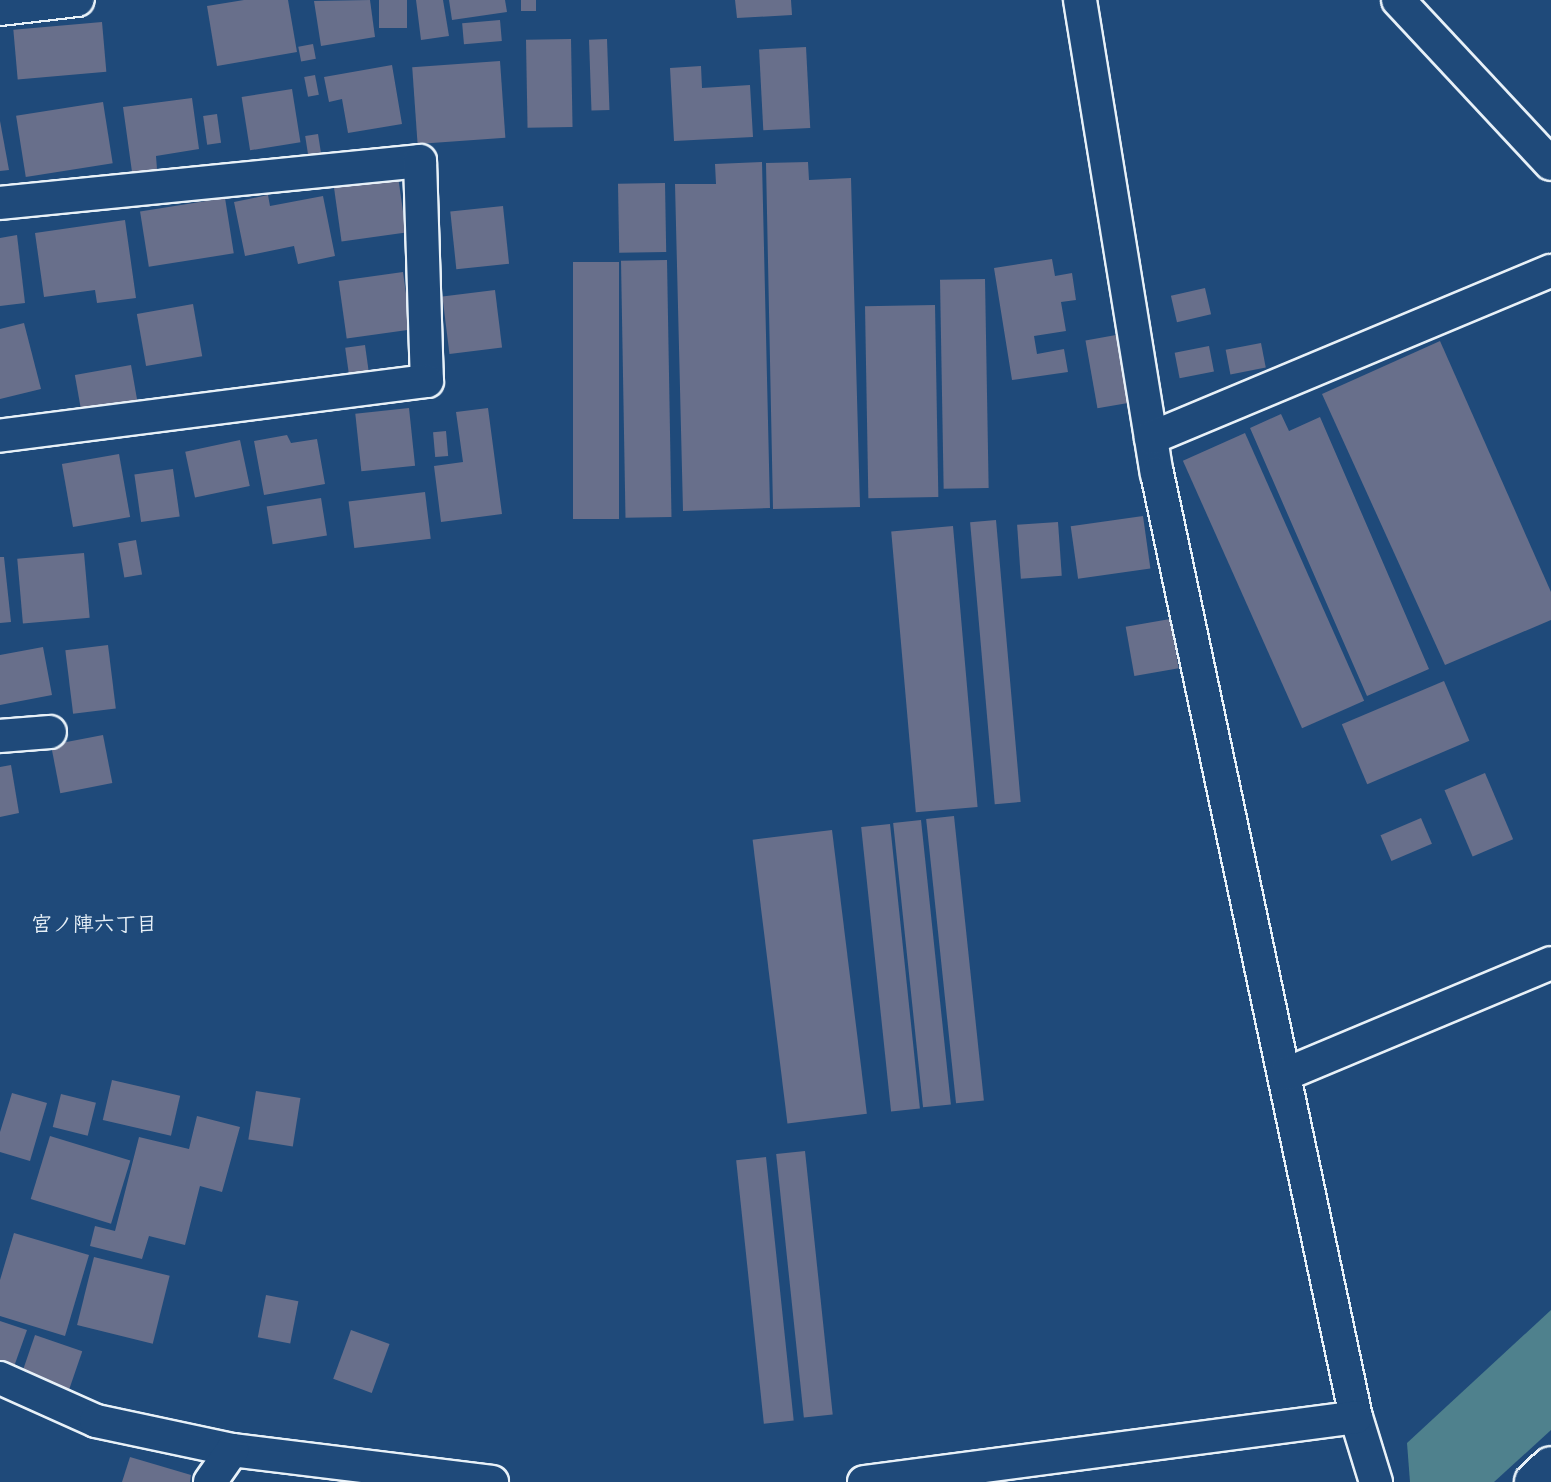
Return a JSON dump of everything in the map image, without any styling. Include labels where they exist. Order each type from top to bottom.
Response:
[{"type":"street","points":[[0,9],[77,0]]},
{"type":"street","points":[[1080,0],[1151,438],[1356,1417],[1376,1482]]},
{"type":"street","points":[[1398,0],[1551,164]]},
{"type":"street","points":[[0,203],[420,161],[427,381],[0,436]]},
{"type":"street","points":[[1151,438],[1551,271]]},
{"type":"street","points":[[0,736],[50,732]]},
{"type":"street","points":[[1286,1074],[1551,963]]},
{"type":"street","points":[[0,1378],[96,1421],[326,1471],[492,1482]]},
{"type":"street","points":[[864,1482],[1356,1417]]},
{"type":"street","points":[[210,1482],[232,1450]]},
{"type":"street","points":[[1534,1482],[1551,1466]]},
{"type":"green space","points":[[1551,1310],[1551,1430],[1494,1482],[1410,1482],[1407,1443]]},
{"type":"building","points":[[244,0],[288,0],[297,52],[217,66],[207,6]]},
{"type":"building","points":[[370,0],[375,37],[321,46],[314,1]]},
{"type":"building","points":[[379,0],[407,0],[407,28],[379,28]]},
{"type":"building","points":[[416,0],[443,0],[449,36],[421,40]]},
{"type":"building","points":[[449,0],[505,0],[507,12],[452,20]]},
{"type":"building","points":[[521,0],[536,0],[536,11],[521,11]]},
{"type":"building","points":[[735,0],[791,0],[792,15],[737,18]]},
{"type":"building","points":[[500,20],[502,41],[464,44],[462,23]]},
{"type":"building","points":[[102,22],[106,72],[18,80],[13,30]]},
{"type":"building","points":[[571,39],[573,127],[528,128],[526,40]]},
{"type":"building","points":[[607,39],[609,110],[591,111],[589,40]]},
{"type":"building","points":[[313,44],[316,59],[301,62],[298,47]]},
{"type":"building","points":[[806,47],[810,128],[763,130],[759,49]]},
{"type":"building","points":[[500,61],[505,138],[418,144],[412,67]]},
{"type":"building","points":[[392,65],[402,124],[348,133],[342,99],[329,102],[324,77]]},
{"type":"building","points":[[701,66],[702,88],[750,85],[753,137],[674,141],[670,68]]},
{"type":"building","points":[[315,75],[319,95],[308,97],[304,77]]},
{"type":"building","points":[[292,89],[300,142],[250,150],[242,97]]},
{"type":"building","points":[[192,98],[199,149],[156,156],[157,169],[132,172],[123,107]]},
{"type":"building","points":[[103,102],[113,163],[26,177],[16,116]]},
{"type":"building","points":[[217,114],[221,143],[207,145],[203,116]]},
{"type":"building","points":[[0,121],[9,170],[0,171]]},
{"type":"building","points":[[318,134],[323,164],[310,166],[305,136]]},
{"type":"building","points":[[762,162],[770,508],[683,511],[675,184],[716,184],[715,164]]},
{"type":"building","points":[[808,162],[809,180],[851,178],[860,507],[773,509],[766,163]]},
{"type":"building","points":[[398,176],[406,232],[342,241],[334,185]]},
{"type":"building","points":[[665,183],[666,252],[619,253],[618,184]]},
{"type":"building","points":[[268,195],[270,206],[323,196],[335,256],[298,264],[294,246],[245,256],[234,202]]},
{"type":"building","points":[[225,198],[234,253],[149,267],[140,211]]},
{"type":"building","points":[[503,206],[509,264],[456,269],[450,212]]},
{"type":"building","points":[[125,220],[136,298],[97,303],[95,290],[44,297],[35,233]]},
{"type":"building","points":[[17,235],[25,303],[0,306],[0,238]]},
{"type":"building","points":[[1052,259],[1055,276],[1072,273],[1076,300],[1061,302],[1066,331],[1034,336],[1037,354],[1064,349],[1068,372],[1012,380],[994,268]]},
{"type":"building","points":[[667,260],[671,517],[625,518],[621,261]]},
{"type":"building","points":[[573,262],[619,262],[619,519],[573,519]]},
{"type":"building","points":[[403,272],[411,329],[347,338],[339,281]]},
{"type":"building","points":[[985,279],[989,488],[944,489],[940,280]]},
{"type":"building","points":[[1205,288],[1211,314],[1177,322],[1171,296]]},
{"type":"building","points":[[495,290],[502,348],[449,354],[442,296]]},
{"type":"building","points":[[193,304],[202,356],[146,366],[137,314]]},
{"type":"building","points":[[935,305],[938,497],[868,498],[865,306]]},
{"type":"building","points":[[24,323],[41,389],[0,399],[0,329]]},
{"type":"building","points":[[1116,335],[1128,403],[1097,408],[1085,340]]},
{"type":"building","points":[[1440,341],[1551,592],[1551,620],[1445,665],[1322,394]]},
{"type":"building","points":[[1261,343],[1266,368],[1230,374],[1226,350]]},
{"type":"building","points":[[365,345],[370,379],[350,381],[345,348]]},
{"type":"building","points":[[1209,346],[1214,372],[1180,378],[1175,353]]},
{"type":"building","points":[[131,365],[138,404],[82,414],[75,375]]},
{"type":"building","points":[[409,408],[415,466],[361,471],[355,414]]},
{"type":"building","points":[[488,408],[502,514],[441,522],[434,466],[463,462],[456,412]]},
{"type":"building","points":[[1281,414],[1289,431],[1320,417],[1429,669],[1367,696],[1250,428]]},
{"type":"building","points":[[446,431],[448,456],[435,457],[433,432]]},
{"type":"building","points":[[1245,433],[1364,701],[1302,728],[1183,461]]},
{"type":"building","points":[[287,435],[291,443],[317,439],[325,484],[264,495],[254,441]]},
{"type":"building","points":[[240,440],[250,486],[195,498],[185,452]]},
{"type":"building","points":[[119,454],[130,517],[73,527],[62,464]]},
{"type":"building","points":[[173,469],[180,517],[141,522],[134,474]]},
{"type":"building","points":[[425,492],[431,539],[354,548],[349,501]]},
{"type":"building","points":[[321,498],[327,536],[273,544],[267,507]]},
{"type":"building","points":[[1143,516],[1150,568],[1078,579],[1071,526]]},
{"type":"building","points":[[996,520],[1021,802],[995,804],[970,522]]},
{"type":"building","points":[[1058,522],[1062,576],[1021,579],[1017,525]]},
{"type":"building","points":[[953,526],[978,807],[916,812],[891,531]]},
{"type":"building","points":[[136,540],[142,574],[124,578],[118,543]]},
{"type":"building","points":[[84,553],[90,618],[23,624],[17,559]]},
{"type":"building","points":[[0,557],[4,557],[11,622],[0,623]]},
{"type":"building","points":[[1170,619],[1179,668],[1134,676],[1126,627]]},
{"type":"building","points":[[108,645],[116,709],[73,714],[65,650]]},
{"type":"building","points":[[43,647],[52,695],[0,705],[0,655]]},
{"type":"building","points":[[1444,681],[1469,741],[1367,784],[1342,724]]},
{"type":"building","points":[[103,735],[112,783],[60,793],[51,745]]},
{"type":"building","points":[[11,765],[19,813],[0,817],[0,767]]},
{"type":"building","points":[[1485,773],[1513,839],[1473,856],[1444,790]]},
{"type":"building","points":[[954,816],[984,1100],[956,1103],[926,819]]},
{"type":"building","points":[[1421,818],[1432,844],[1391,861],[1380,835]]},
{"type":"building","points":[[921,820],[951,1104],[923,1107],[893,823]]},
{"type":"building","points":[[890,824],[920,1108],[891,1111],[861,827]]},
{"type":"building","points":[[832,830],[867,1114],[787,1124],[753,840]]},
{"type":"building","points":[[112,1080],[180,1096],[171,1136],[103,1120]]},
{"type":"building","points":[[256,1091],[300,1098],[293,1146],[248,1139]]},
{"type":"building","points":[[12,1093],[47,1103],[30,1161],[0,1152],[0,1132]]},
{"type":"building","points":[[61,1094],[96,1103],[88,1136],[53,1127]]},
{"type":"building","points":[[197,1116],[240,1127],[222,1192],[200,1186],[185,1245],[149,1236],[142,1259],[90,1246],[95,1226],[115,1231],[139,1137],[189,1149]]},
{"type":"building","points":[[50,1136],[130,1161],[111,1224],[31,1199]]},
{"type":"building","points":[[805,1151],[833,1415],[804,1418],[776,1154]]},
{"type":"building","points":[[766,1157],[794,1421],[764,1424],[736,1160]]},
{"type":"building","points":[[14,1233],[89,1255],[65,1336],[0,1316],[0,1280]]},
{"type":"building","points":[[94,1257],[170,1276],[153,1344],[77,1325]]},
{"type":"building","points":[[266,1295],[298,1301],[290,1344],[258,1337]]},
{"type":"building","points":[[0,1321],[27,1330],[11,1375],[0,1371]]},
{"type":"building","points":[[351,1330],[390,1344],[372,1393],[333,1379]]},
{"type":"building","points":[[35,1335],[82,1351],[67,1397],[19,1380]]},
{"type":"building","points":[[130,1457],[191,1475],[190,1482],[122,1482]]},
{"type":"district","name":"宮ノ陣六丁目","points":[[94,924]]}]
